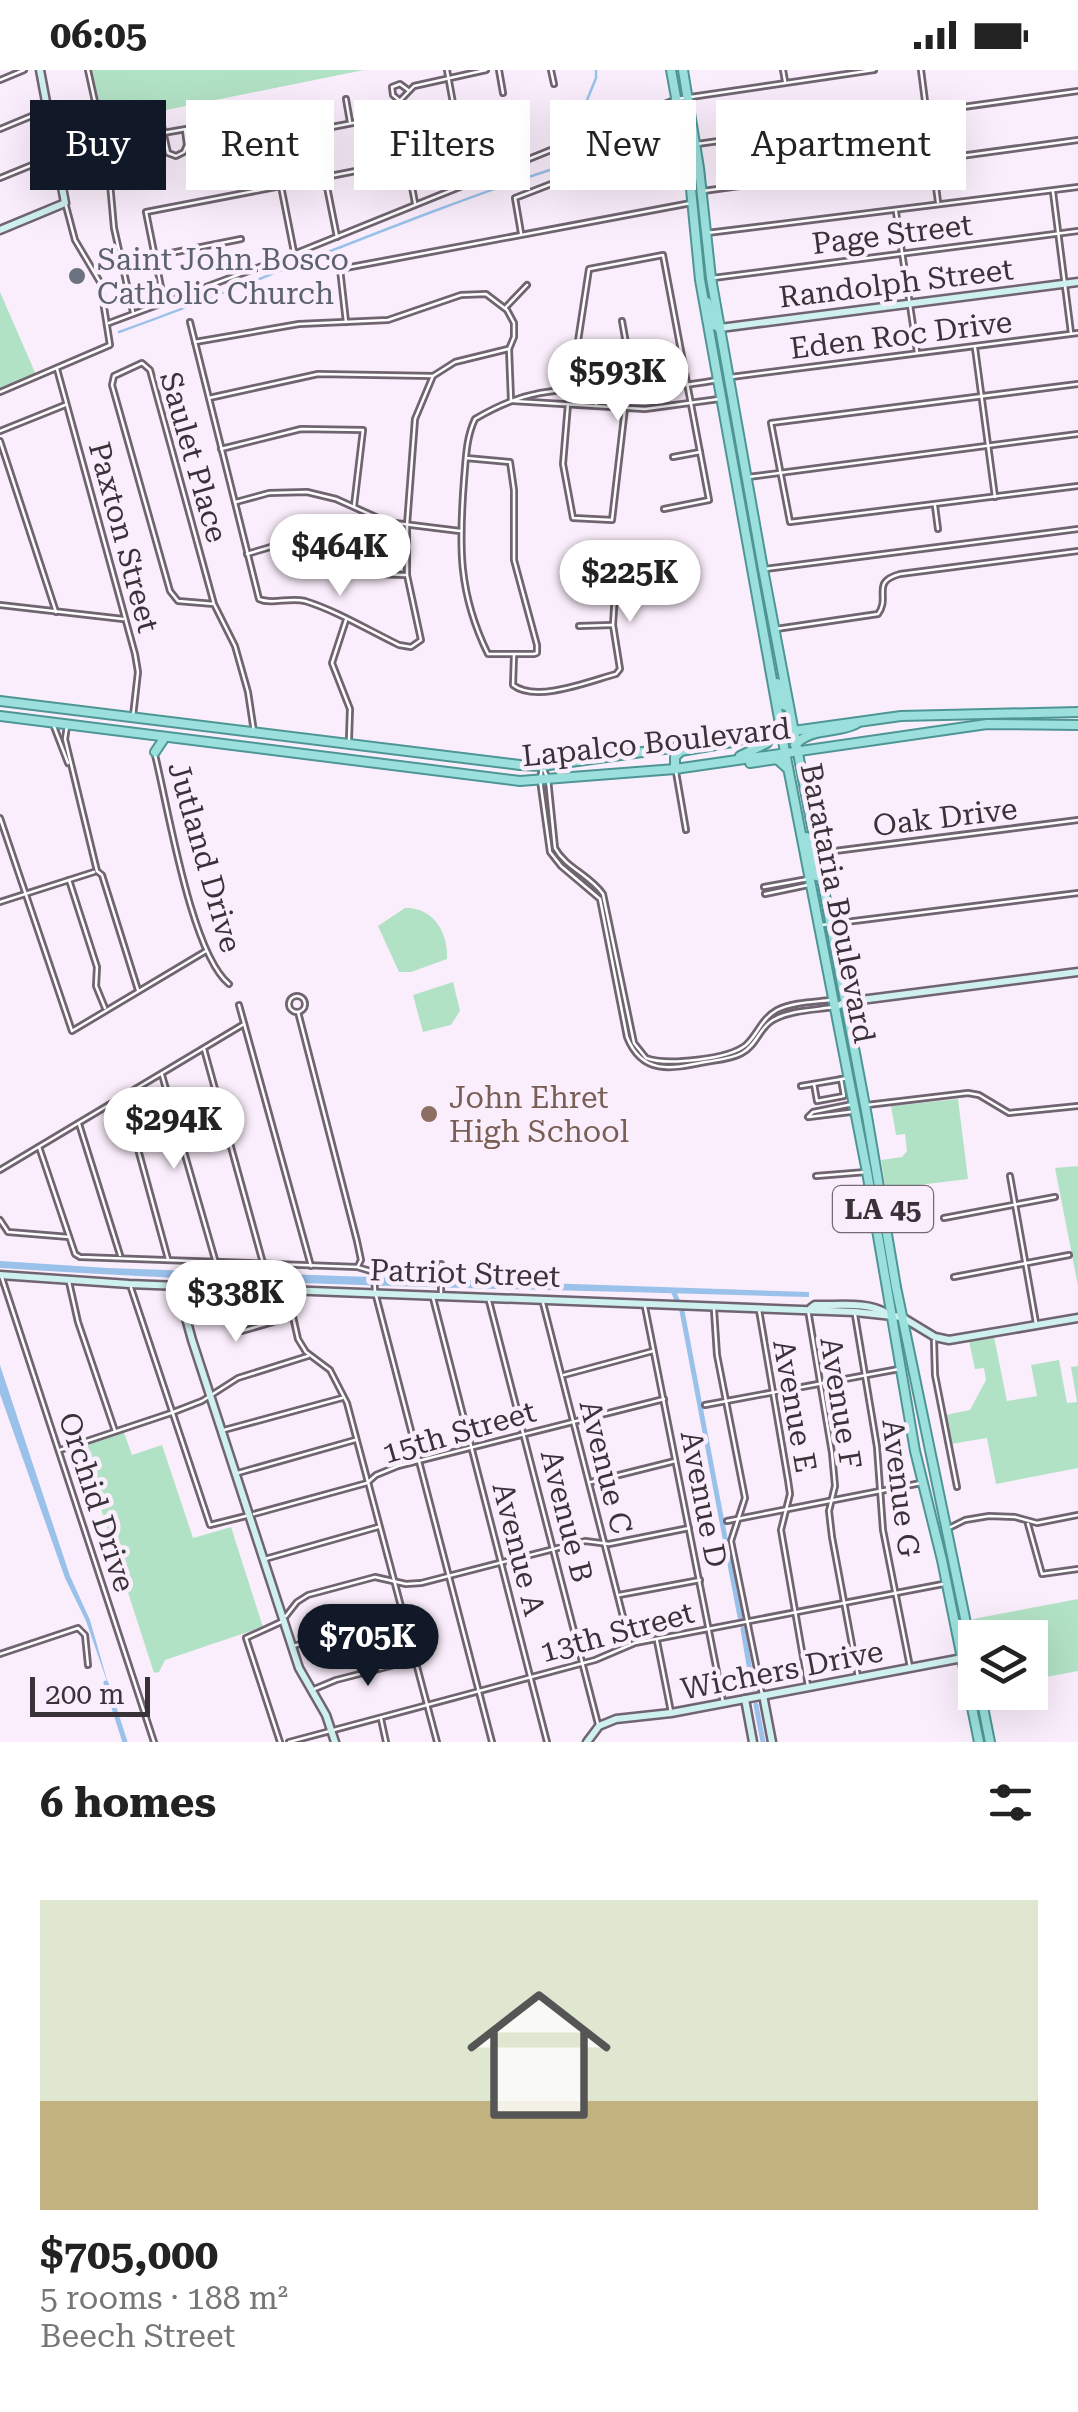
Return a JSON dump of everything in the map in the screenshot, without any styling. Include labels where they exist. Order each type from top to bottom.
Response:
[{"type":"main road","name":"Barataria Boulevard","points":[[672,70],[677,99]]},
{"type":"main road","name":"Barataria Boulevard","points":[[683,70],[689,100]]},
{"type":"main road","name":"Barataria Boulevard","points":[[696,144],[720,328],[793,728]]},
{"type":"main road","points":[[696,189],[702,191]]},
{"type":"main road","name":"Barataria Boulevard","points":[[691,190],[703,300],[781,731],[810,816],[818,854],[902,1317],[967,1620]]},
{"type":"main road","points":[[692,203],[697,206],[705,231]]},
{"type":"main road","points":[[703,300],[708,303],[714,325],[720,328]]},
{"type":"main road","points":[[718,380],[726,383],[733,398]]},
{"type":"main road","points":[[732,459],[748,477]]},
{"type":"main road","points":[[736,478],[743,482],[751,497]]},
{"type":"main road","points":[[750,559],[763,569]]},
{"type":"main road","points":[[752,571],[766,582]]},
{"type":"main road","points":[[762,623],[776,634]]},
{"type":"main road","points":[[772,676],[784,707],[790,707]]},
{"type":"main road","name":"Lapalco Boulevard","points":[[0,703],[520,766],[869,720],[1078,712]]},
{"type":"main road","points":[[920,734],[909,731],[909,720],[948,714]]},
{"type":"main road","name":"Lapalco Boulevard","points":[[0,716],[510,780],[675,769],[740,757],[790,756],[822,747],[988,724],[1078,724]]},
{"type":"main road","points":[[133,718],[141,734]]},
{"type":"main road","points":[[675,769],[675,758],[681,751],[730,744],[746,737],[763,738],[767,743],[740,757],[743,764],[790,756],[808,735],[869,720],[885,724],[885,732],[848,744]]},
{"type":"main road","points":[[152,735],[153,725],[180,724]]},
{"type":"main road","points":[[793,728],[790,756],[810,816]]},
{"type":"main road","points":[[237,731],[239,746],[256,734]]},
{"type":"main road","points":[[822,747],[816,740],[829,731]]},
{"type":"main road","points":[[155,752],[165,737]]},
{"type":"main road","points":[[282,752],[284,738]]},
{"type":"main road","points":[[336,744],[340,759]]},
{"type":"main road","points":[[691,766],[684,763],[684,756],[714,746]]},
{"type":"main road","points":[[390,766],[391,750]]},
{"type":"main road","points":[[416,769],[417,754]]},
{"type":"main road","name":"Barataria Boulevard","points":[[790,756],[845,1078],[854,1103],[867,1172],[899,1370],[958,1644]]},
{"type":"main road","points":[[510,780],[522,774],[520,766]]},
{"type":"main road","points":[[802,835],[808,840],[816,876],[822,877]]},
{"type":"main road","points":[[810,882],[824,888]]},
{"type":"main road","points":[[854,1103],[866,1111]]},
{"type":"main road","name":"Barataria Boulevard","points":[[972,1710],[979,1742]]},
{"type":"main road","points":[[984,1710],[990,1742]]},
{"type":"street","points":[[0,80],[24,70]]},
{"type":"street","points":[[40,70],[45,100]]},
{"type":"street","points":[[88,70],[108,161],[114,228],[134,314]]},
{"type":"street","points":[[446,70],[452,100]]},
{"type":"street","points":[[408,90],[400,84],[392,87],[399,100],[408,90],[486,70]]},
{"type":"street","points":[[499,70],[504,93]]},
{"type":"street","points":[[551,70],[554,84]]},
{"type":"street","points":[[783,70],[786,83]]},
{"type":"street","points":[[530,159],[677,99],[874,70]]},
{"type":"street","points":[[921,70],[925,100]]},
{"type":"street","points":[[966,107],[1078,92]]},
{"type":"street","points":[[346,99],[350,124]]},
{"type":"street","points":[[0,130],[30,117]]},
{"type":"street","points":[[334,127],[354,123]]},
{"type":"street","points":[[166,132],[185,129],[188,145],[176,156],[168,154],[166,146]]},
{"type":"street","points":[[966,155],[1078,140]]},
{"type":"street","points":[[696,144],[716,141]]},
{"type":"street","points":[[337,237],[325,177],[407,162],[415,205]]},
{"type":"street","points":[[0,178],[30,166]]},
{"type":"street","points":[[521,235],[515,198],[550,184]]},
{"type":"street","points":[[164,302],[146,212],[281,186],[294,254]]},
{"type":"street","points":[[705,231],[1078,187]]},
{"type":"street","points":[[702,191],[716,189]]},
{"type":"street","points":[[0,392],[108,347],[108,323],[97,275],[75,240],[63,190]]},
{"type":"street","points":[[108,323],[451,190]]},
{"type":"street","points":[[936,190],[938,204]]},
{"type":"street","points":[[1053,190],[1071,334]]},
{"type":"street","points":[[0,230],[65,202]]},
{"type":"street","points":[[346,322],[340,269],[692,203]]},
{"type":"street","points":[[896,209],[917,354]]},
{"type":"street","name":"Page Street","points":[[712,278],[1078,231]]},
{"type":"street","points":[[155,256],[241,239]]},
{"type":"street","points":[[571,388],[589,269],[663,255],[708,500],[664,509]]},
{"type":"street","name":"Randolph Street","points":[[720,328],[1078,282]]},
{"type":"street","points":[[505,308],[527,285]]},
{"type":"street","points":[[195,342],[300,324],[388,320],[475,292],[486,294],[505,308],[514,323],[509,349],[511,402]]},
{"type":"street","points":[[622,320],[634,389]]},
{"type":"street","points":[[190,322],[262,601],[304,601],[399,645],[416,646],[421,636],[407,574],[406,525],[415,419],[433,376]]},
{"type":"street","name":"Eden Roc Drive","points":[[730,377],[1078,334]]},
{"type":"street","points":[[975,346],[994,497]]},
{"type":"street","points":[[208,398],[318,374],[433,376],[455,362],[509,349]]},
{"type":"street","name":"Saulet Place","points":[[214,604],[174,598],[112,385],[114,376],[146,363],[214,604],[235,646],[256,734]]},
{"type":"street","name":"Paxton Street","points":[[57,369],[138,672],[133,718]]},
{"type":"street","points":[[466,458],[510,462],[514,560],[537,652],[491,656],[479,636],[463,584],[462,531],[466,458],[467,441],[475,419],[546,390],[634,389],[718,380]]},
{"type":"street","points":[[1078,384],[771,423],[790,522],[1078,486]]},
{"type":"street","points":[[596,406],[598,388]]},
{"type":"street","points":[[544,403],[546,390]]},
{"type":"street","points":[[511,402],[624,408],[722,398]]},
{"type":"street","points":[[0,431],[66,404]]},
{"type":"street","points":[[568,404],[563,464],[573,518],[612,520],[624,408]]},
{"type":"street","points":[[220,449],[301,429],[364,430],[354,508]]},
{"type":"street","points":[[748,477],[1078,434]]},
{"type":"street","points":[[0,440],[56,612]]},
{"type":"street","points":[[673,457],[700,452]]},
{"type":"street","points":[[234,502],[290,491],[336,499],[387,522],[462,531]]},
{"type":"street","points":[[935,504],[938,528]]},
{"type":"street","points":[[763,569],[1078,529]]},
{"type":"street","points":[[247,554],[294,544],[316,548],[376,574],[407,574]]},
{"type":"street","points":[[776,634],[878,614],[886,580],[900,574],[1078,551]]},
{"type":"street","points":[[514,654],[516,688],[522,691],[552,691],[620,670],[613,625],[616,577],[572,570]]},
{"type":"street","points":[[0,605],[126,620]]},
{"type":"street","points":[[346,620],[332,663],[350,709],[348,745]]},
{"type":"street","points":[[578,626],[613,625]]},
{"type":"street","points":[[52,723],[72,770]]},
{"type":"street","points":[[68,725],[64,733],[97,871],[102,875],[138,992]]},
{"type":"street","name":"Jutland Drive","points":[[152,735],[180,860],[206,951],[216,972],[229,984]]},
{"type":"street","points":[[542,766],[555,848],[567,864],[597,885],[607,903],[634,1043],[646,1058],[674,1062],[735,1051],[775,1011],[1078,972]]},
{"type":"street","points":[[675,769],[686,830]]},
{"type":"street","points":[[0,818],[72,1031],[206,951]]},
{"type":"street","name":"Oak Drive","points":[[818,854],[1078,820]]},
{"type":"street","points":[[0,902],[97,871]]},
{"type":"street","points":[[68,880],[97,968],[96,986],[106,1010]]},
{"type":"street","points":[[764,887],[810,882]]},
{"type":"street","points":[[766,894],[810,882]]},
{"type":"street","points":[[820,926],[1078,893]]},
{"type":"street","points":[[239,1004],[312,1268]]},
{"type":"street","points":[[298,1012],[357,1241],[361,1260],[357,1267],[374,1272],[376,1277],[417,1462],[492,1742]]},
{"type":"street","points":[[0,1170],[244,1024]]},
{"type":"street","points":[[204,1048],[263,1265]]},
{"type":"street","points":[[162,1073],[216,1263]]},
{"type":"street","points":[[801,1086],[845,1078],[844,1096],[817,1101],[814,1084]]},
{"type":"street","points":[[866,1111],[968,1093],[979,1095],[1009,1113],[1078,1106]]},
{"type":"street","points":[[123,1096],[168,1260]]},
{"type":"street","points":[[854,1103],[808,1117],[813,1112],[854,1103]]},
{"type":"street","points":[[79,1123],[120,1258]]},
{"type":"street","points":[[0,1220],[8,1232],[69,1237],[40,1147]]},
{"type":"street","points":[[816,1176],[867,1172]]},
{"type":"street","points":[[1010,1176],[1036,1324]]},
{"type":"street","points":[[944,1218],[1055,1197]]},
{"type":"street","name":"Patriot Street","points":[[69,1237],[80,1257],[233,1267],[357,1267]]},
{"type":"street","points":[[954,1277],[1070,1255]]},
{"type":"street","points":[[437,1308],[442,1293],[441,1264]]},
{"type":"street","points":[[233,1267],[229,1286],[236,1326],[242,1330],[294,1316]]},
{"type":"street","name":"Patriot Street","points":[[1,1275],[129,1284],[376,1290],[902,1317]]},
{"type":"street","name":"Orchid Drive","points":[[1,1275],[154,1742]]},
{"type":"street","points":[[69,1280],[75,1312],[116,1432]]},
{"type":"street","points":[[129,1284],[171,1414]]},
{"type":"street","points":[[181,1286],[182,1306],[292,1646],[335,1742]]},
{"type":"street","points":[[287,1290],[298,1339],[309,1356],[330,1370],[344,1397],[437,1742]]},
{"type":"street","points":[[872,1307],[880,1304],[887,1293]]},
{"type":"street","name":"Avenue A","points":[[431,1294],[547,1742]]},
{"type":"street","name":"Avenue B","points":[[488,1297],[599,1726]]},
{"type":"street","name":"Avenue C","points":[[541,1299],[630,1645]]},
{"type":"street","name":"Avenue D","points":[[644,1303],[723,1703]]},
{"type":"street","name":"Patriot Street","points":[[808,1310],[815,1305],[872,1307],[890,1316]]},
{"type":"street","points":[[714,1306],[717,1354],[745,1498],[731,1541],[772,1742]]},
{"type":"street","name":"Avenue E","points":[[759,1308],[790,1494],[781,1530],[808,1687]]},
{"type":"street","name":"Avenue F","points":[[808,1310],[832,1453],[832,1537],[858,1678]]},
{"type":"street","name":"Avenue G","points":[[855,1312],[883,1530],[910,1668]]},
{"type":"street","points":[[902,1317],[935,1337],[949,1340],[1078,1318]]},
{"type":"street","points":[[908,1344],[913,1330],[920,1328]]},
{"type":"street","points":[[935,1337],[934,1375],[957,1488]]},
{"type":"street","points":[[563,1375],[653,1350]]},
{"type":"street","points":[[59,1450],[171,1414],[238,1378],[309,1356]]},
{"type":"street","points":[[705,1406],[899,1370]]},
{"type":"street","points":[[223,1431],[344,1397]]},
{"type":"street","name":"15th Street","points":[[171,1414],[210,1525],[368,1484],[386,1470],[664,1399]]},
{"type":"street","points":[[236,1474],[356,1440]]},
{"type":"street","points":[[590,1483],[676,1461]]},
{"type":"street","points":[[727,1522],[923,1483]]},
{"type":"street","points":[[935,1532],[989,1516],[1015,1517],[1026,1522],[1078,1515]]},
{"type":"street","points":[[1026,1522],[1038,1568],[1046,1575],[1078,1569]]},
{"type":"street","points":[[264,1559],[379,1526]]},
{"type":"street","points":[[280,1742],[246,1638],[274,1628],[296,1602],[308,1595],[375,1577],[421,1583],[585,1541],[605,1544],[690,1528]]},
{"type":"street","points":[[618,1596],[700,1580]]},
{"type":"street","name":"13th Street","points":[[289,1742],[582,1664],[630,1645],[960,1583]]},
{"type":"street","points":[[292,1646],[403,1615]]},
{"type":"street","points":[[0,1654],[78,1628],[85,1635],[88,1665]]},
{"type":"street","points":[[657,1639],[672,1714]]},
{"type":"street","points":[[310,1691],[336,1680],[415,1660]]},
{"type":"street","name":"Wichers Drive","points":[[599,1726],[616,1719],[672,1714],[958,1660]]},
{"type":"street","points":[[745,1699],[754,1742]]},
{"type":"street","points":[[380,1718],[386,1742]]},
{"type":"street","points":[[587,1742],[599,1726]]},
{"type":"green space","points":[[92,70],[364,70],[216,100],[186,100],[186,106],[166,110],[166,100],[98,100]]},
{"type":"green space","points":[[0,292],[37,377],[0,392]]},
{"type":"green space","points":[[405,908],[424,912],[437,923],[445,940],[447,959],[411,972],[399,972],[378,926]]},
{"type":"green space","points":[[453,982],[460,1011],[451,1025],[423,1032],[413,995]]},
{"type":"green space","points":[[958,1099],[968,1179],[886,1189],[881,1160],[902,1157],[907,1151],[905,1134],[896,1135],[891,1106]]},
{"type":"green space","points":[[1078,1166],[1078,1286],[1055,1168]]},
{"type":"green space","points":[[994,1337],[1007,1401],[1037,1396],[1031,1365],[1059,1360],[1067,1403],[1077,1402],[1071,1367],[1078,1366],[1078,1468],[996,1484],[987,1438],[951,1444],[945,1415],[970,1410],[986,1380],[984,1368],[975,1369],[969,1341]]},
{"type":"green space","points":[[123,1430],[132,1455],[162,1445],[193,1538],[231,1527],[263,1627],[165,1660],[159,1672],[154,1673],[80,1444]]},
{"type":"green space","points":[[1078,1599],[1078,1671],[1048,1677],[1048,1620],[973,1619]]},
{"type":"water","points":[[0,1261],[809,1292],[809,1297],[202,1279],[0,1268]]},
{"type":"water","points":[[0,1365],[70,1576],[90,1620],[109,1687],[86,1621],[65,1578],[0,1394]]},
{"type":"waterway","points":[[587,100],[596,70]]},
{"type":"waterway","points":[[119,332],[550,170]]},
{"type":"waterway","points":[[674,1293],[682,1311],[740,1617]]},
{"type":"waterway","points":[[743,1629],[753,1689]]},
{"type":"waterway","points":[[106,1683],[125,1742]]},
{"type":"waterway","points":[[756,1705],[763,1742]]},
{"type":"place","name":"Saint John Bosco Catholic Church","points":[[77,276]]},
{"type":"place","name":"John Ehret High School","points":[[429,1114]]}]
